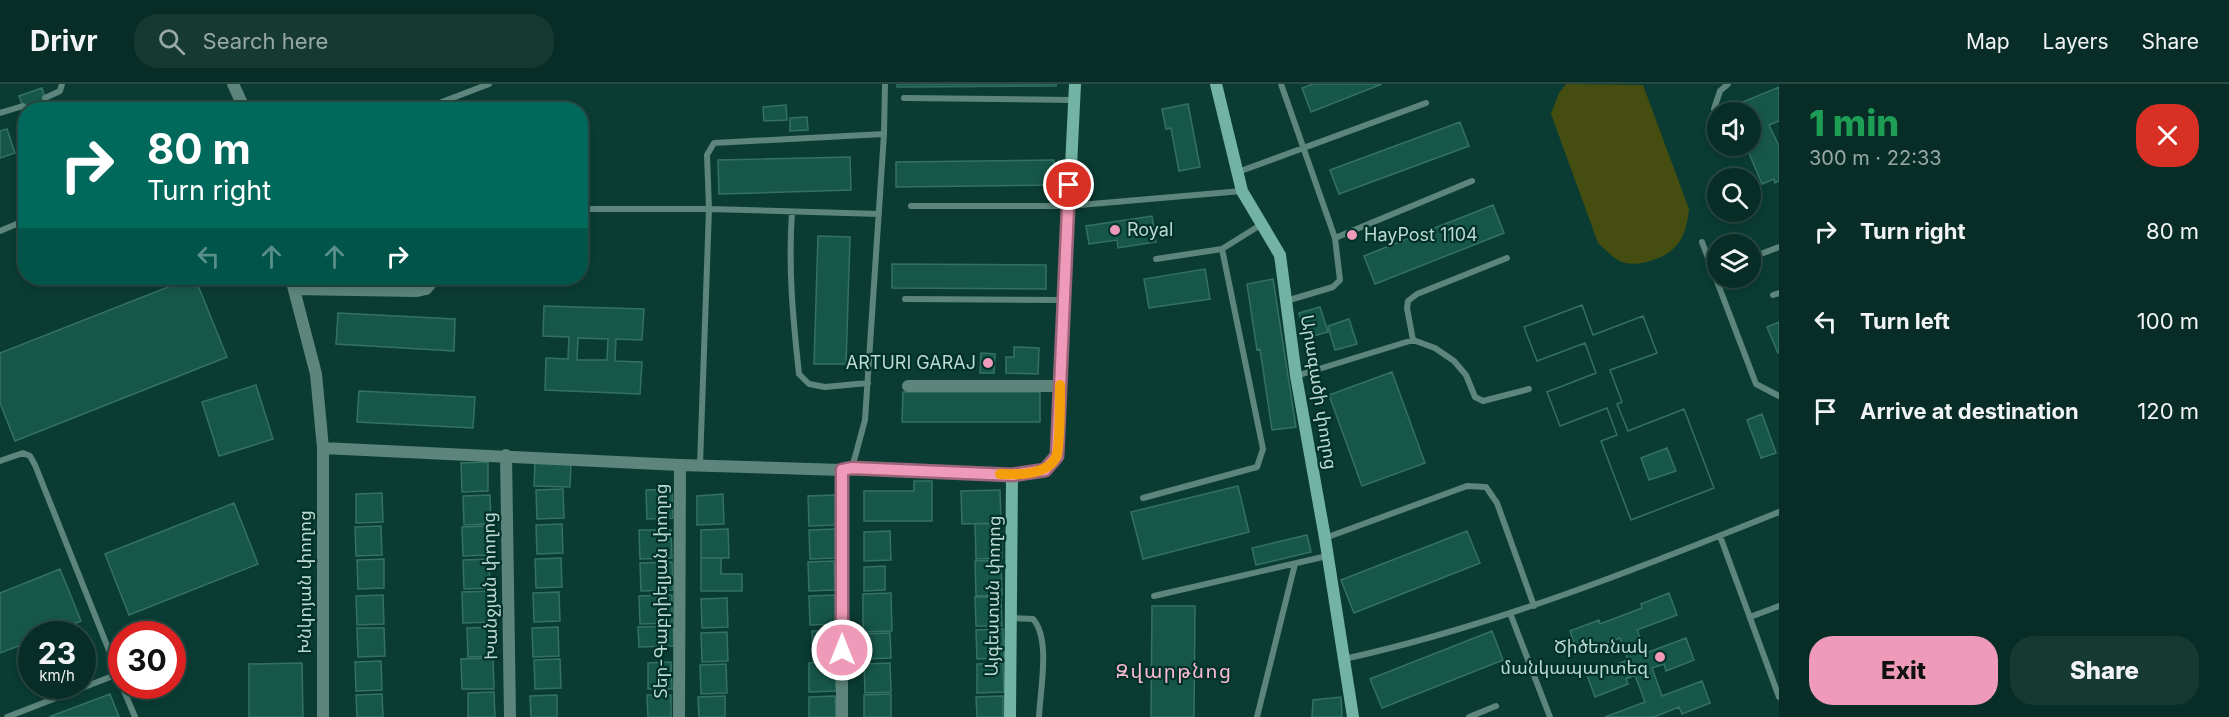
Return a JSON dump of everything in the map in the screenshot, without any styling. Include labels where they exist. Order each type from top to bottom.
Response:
[{"type":"street","points":[[233,84],[241,102]]},
{"type":"street","points":[[323,448],[680,465],[1012,475],[1045,470],[1057,456],[1075,84]]},
{"type":"street","name":"Արագածի փողոց","points":[[1216,84],[1242,191],[1280,255],[1296,376],[1353,717]]},
{"type":"street","name":"Խնկոյան փողոց","points":[[293,285],[316,374],[323,448],[323,717]]},
{"type":"street","points":[[323,285],[417,291],[426,289],[429,285]]},
{"type":"street","points":[[908,386],[1060,386]]},
{"type":"street","name":"Խանջյան փողոց","points":[[506,455],[510,717]]},
{"type":"street","name":"Տեր-Գաբրիելյան փողոց","points":[[679,717],[680,465]]},
{"type":"street","points":[[842,717],[847,469]]},
{"type":"street","name":"Այգեստան փողոց","points":[[1010,717],[1012,475]]},
{"type":"lane","points":[[45,98],[60,91],[62,84]]},
{"type":"lane","points":[[442,102],[489,84]]},
{"type":"lane","points":[[847,469],[865,420],[884,134],[885,84]]},
{"type":"lane","points":[[1281,84],[1335,238],[1340,279],[1334,287],[1286,301]]},
{"type":"lane","points":[[1716,102],[1720,90],[1728,84]]},
{"type":"lane","points":[[904,98],[1073,99]]},
{"type":"lane","points":[[1237,172],[1426,103]]},
{"type":"lane","points":[[0,113],[18,108]]},
{"type":"lane","points":[[700,465],[709,209],[707,155],[714,143],[884,134]]},
{"type":"lane","points":[[1335,238],[1472,182]]},
{"type":"lane","points":[[911,206],[1068,206],[1242,191]]},
{"type":"lane","points":[[588,209],[709,209],[879,214]]},
{"type":"lane","points":[[792,212],[789,285],[799,374],[809,384],[825,387],[868,383]]},
{"type":"lane","points":[[0,231],[18,223]]},
{"type":"lane","points":[[1156,259],[1222,249],[1262,224]]},
{"type":"lane","points":[[1702,242],[1707,254]]},
{"type":"lane","points":[[1761,254],[1779,247]]},
{"type":"lane","points":[[1143,498],[1257,467],[1263,449],[1222,249]]},
{"type":"lane","points":[[1413,340],[1407,308],[1408,301],[1417,294],[1507,258]]},
{"type":"lane","points":[[1721,288],[1756,384],[1779,396]]},
{"type":"lane","points":[[905,300],[1064,300]]},
{"type":"lane","points":[[1296,376],[1413,340],[1435,348],[1454,360],[1466,375],[1475,397],[1483,401],[1529,389]]},
{"type":"lane","points":[[0,461],[22,453],[30,456],[108,649]]},
{"type":"lane","points":[[1324,538],[1467,486],[1486,487],[1497,503],[1534,606]]},
{"type":"lane","points":[[1344,659],[1394,648],[1534,606],[1779,512]]},
{"type":"lane","points":[[1720,536],[1779,697]]},
{"type":"lane","points":[[1154,596],[1327,556]]},
{"type":"lane","points":[[1257,717],[1295,564]]},
{"type":"lane","points":[[1750,617],[1779,606]]},
{"type":"lane","points":[[1510,613],[1550,717]]},
{"type":"lane","points":[[1011,618],[1033,619],[1038,624],[1043,640],[1039,717]]},
{"type":"lane","points":[[7,717],[108,678]]},
{"type":"lane","points":[[128,699],[135,717]]},
{"type":"lane","points":[[1469,717],[1496,706]]},
{"type":"green space","points":[[1566,84],[1643,85],[1689,209],[1686,227],[1680,241],[1670,252],[1650,261],[1632,264],[1621,262],[1598,243],[1551,114],[1559,93]]},
{"type":"building","points":[[897,84],[1056,84],[1056,86],[897,87]]},
{"type":"building","points":[[1313,84],[1382,84],[1311,112],[1302,88]]},
{"type":"building","points":[[1779,87],[1779,121],[1769,125],[1779,146],[1779,181],[1775,183],[1774,179],[1762,184],[1761,168],[1755,168],[1750,156],[1761,156],[1761,102],[1743,102]]},
{"type":"building","points":[[42,88],[46,102],[21,102],[19,96]]},
{"type":"building","points":[[1188,104],[1200,167],[1179,171],[1171,128],[1166,129],[1162,109]]},
{"type":"building","points":[[786,105],[787,120],[764,121],[763,107]]},
{"type":"building","points":[[807,117],[808,130],[790,131],[790,118]]},
{"type":"building","points":[[1460,122],[1469,146],[1339,194],[1330,170]]},
{"type":"building","points":[[7,129],[15,153],[0,158],[0,131]]},
{"type":"building","points":[[850,157],[851,190],[719,194],[718,160]]},
{"type":"building","points":[[1054,160],[1054,185],[896,187],[896,162]]},
{"type":"building","points":[[1493,205],[1504,233],[1375,284],[1364,256]]},
{"type":"building","points":[[1152,216],[1156,242],[1118,248],[1117,240],[1089,244],[1086,226]]},
{"type":"building","points":[[818,236],[850,237],[846,364],[814,364]]},
{"type":"building","points":[[892,264],[1046,265],[1046,289],[892,288]]},
{"type":"building","points":[[1205,269],[1210,299],[1149,308],[1144,279]]},
{"type":"building","points":[[1273,279],[1296,427],[1272,430],[1260,349],[1257,350],[1247,284]]},
{"type":"building","points":[[173,285],[198,285],[227,357],[15,441],[0,403],[0,353]]},
{"type":"building","points":[[1582,305],[1593,335],[1643,316],[1657,353],[1610,370],[1622,402],[1617,404],[1628,431],[1684,409],[1714,488],[1631,520],[1601,441],[1617,435],[1607,408],[1560,426],[1547,392],[1596,373],[1585,343],[1537,361],[1524,327]],"holes":[[[1667,448],[1676,471],[1649,480],[1641,458]]]},
{"type":"building","points":[[1582,305],[1593,335],[1643,316],[1657,353],[1610,370],[1622,402],[1617,404],[1628,431],[1684,409],[1714,488],[1631,520],[1601,441],[1617,435],[1607,408],[1560,426],[1547,392],[1596,373],[1585,343],[1537,361],[1524,327]]},
{"type":"building","points":[[544,306],[644,309],[642,340],[616,339],[615,361],[642,362],[640,394],[545,390],[546,358],[568,359],[569,337],[543,336]],"holes":[[[578,338],[608,339],[607,360],[577,360]]]},
{"type":"building","points":[[1320,307],[1328,332],[1306,338],[1299,313]]},
{"type":"building","points":[[338,313],[455,319],[454,351],[336,344]]},
{"type":"building","points":[[1349,319],[1357,344],[1335,350],[1328,326]]},
{"type":"building","points":[[1779,322],[1779,352],[1778,353],[1767,327]]},
{"type":"building","points":[[1014,347],[1039,348],[1038,374],[1006,373],[1006,357],[1014,357]]},
{"type":"building","name":"ARTURI GARAJ","points":[[981,353],[995,354],[994,373],[980,373]]},
{"type":"building","points":[[1392,372],[1425,463],[1362,486],[1329,395]]},
{"type":"building","points":[[256,385],[273,439],[219,456],[202,402]]},
{"type":"building","points":[[359,391],[475,397],[473,428],[357,422]]},
{"type":"building","points":[[903,392],[1040,392],[1040,422],[902,422]]},
{"type":"building","points":[[1762,414],[1776,453],[1761,458],[1747,420]]},
{"type":"building","points":[[535,461],[571,463],[570,487],[534,486]]},
{"type":"building","points":[[488,462],[488,491],[462,492],[461,463]]},
{"type":"building","points":[[914,481],[932,481],[932,521],[864,521],[864,491],[914,491]]},
{"type":"building","points":[[1238,486],[1249,532],[1143,559],[1131,512]]},
{"type":"building","points":[[563,489],[564,518],[537,519],[536,490]]},
{"type":"building","points":[[672,489],[673,518],[647,519],[646,490]]},
{"type":"building","points":[[1000,490],[1001,523],[962,524],[961,491]]},
{"type":"building","points":[[382,493],[383,522],[356,523],[356,494]]},
{"type":"building","points":[[723,494],[724,524],[697,525],[697,496]]},
{"type":"building","points":[[490,495],[491,524],[464,525],[463,496]]},
{"type":"building","points":[[835,495],[836,525],[809,526],[808,496]]},
{"type":"building","points":[[234,503],[258,564],[129,615],[105,554]]},
{"type":"building","points":[[1001,523],[1002,558],[976,559],[975,524]]},
{"type":"building","points":[[562,524],[563,553],[537,554],[536,525]]},
{"type":"building","points":[[381,526],[382,555],[356,556],[355,527]]},
{"type":"building","points":[[489,526],[490,555],[463,556],[462,527]]},
{"type":"building","points":[[728,529],[729,558],[701,558],[701,530]]},
{"type":"building","points":[[835,529],[836,558],[810,559],[809,530]]},
{"type":"building","points":[[639,530],[671,530],[672,558],[640,559]]},
{"type":"building","points":[[890,531],[891,560],[864,561],[864,532]]},
{"type":"building","points":[[1467,531],[1480,563],[1354,613],[1341,580]]},
{"type":"building","points":[[1307,535],[1311,552],[1256,565],[1252,548]]},
{"type":"building","points":[[561,558],[562,587],[536,588],[535,559]]},
{"type":"building","points":[[701,558],[721,558],[721,574],[742,574],[742,591],[701,591]]},
{"type":"building","points":[[384,559],[384,588],[358,589],[357,560]]},
{"type":"building","points":[[489,559],[490,588],[464,589],[463,560]]},
{"type":"building","points":[[1001,560],[1002,595],[976,596],[975,561]]},
{"type":"building","points":[[834,561],[835,590],[809,591],[808,562]]},
{"type":"building","points":[[672,562],[673,590],[641,591],[640,563]]},
{"type":"building","points":[[885,566],[885,590],[864,591],[864,567]]},
{"type":"building","points":[[60,569],[81,621],[18,621],[18,646],[0,653],[0,593]]},
{"type":"building","points":[[494,591],[494,622],[463,623],[462,592]]},
{"type":"building","points":[[559,592],[560,621],[534,622],[533,593]]},
{"type":"building","points":[[891,593],[892,631],[863,632],[863,594]]},
{"type":"building","name":"Ծիծեռնակ մանկապարտեզ","points":[[1669,593],[1677,615],[1637,630],[1646,653],[1686,638],[1694,660],[1666,671],[1664,664],[1652,668],[1662,696],[1702,681],[1710,703],[1682,714],[1679,707],[1654,717],[1605,717],[1645,702],[1635,675],[1626,679],[1628,684],[1595,697],[1587,675],[1628,660],[1620,638],[1578,653],[1570,631],[1599,620],[1600,624],[1642,608],[1641,604]]},
{"type":"building","points":[[383,595],[384,624],[357,625],[356,596]]},
{"type":"building","points":[[672,595],[672,623],[640,624],[639,596]]},
{"type":"building","points":[[835,595],[836,624],[810,625],[809,596]]},
{"type":"building","points":[[975,597],[1001,597],[1002,626],[976,626]]},
{"type":"building","points":[[727,598],[728,627],[702,628],[701,599]]},
{"type":"building","points":[[1152,606],[1195,606],[1194,717],[1151,717]]},
{"type":"building","points":[[673,626],[674,646],[639,647],[638,627]]},
{"type":"building","points":[[493,627],[494,656],[468,657],[467,628]]},
{"type":"building","points":[[558,627],[559,656],[533,657],[532,628]]},
{"type":"building","points":[[357,628],[384,628],[385,656],[358,657]]},
{"type":"building","points":[[1003,629],[1004,658],[977,659],[976,630]]},
{"type":"building","points":[[839,630],[839,659],[813,660],[812,631]]},
{"type":"building","points":[[1492,631],[1503,660],[1382,708],[1370,679]]},
{"type":"building","points":[[727,632],[728,661],[702,662],[701,633]]},
{"type":"building","points":[[890,633],[891,658],[865,659],[864,634]]},
{"type":"building","points":[[493,658],[494,689],[462,689],[461,659]]},
{"type":"building","points":[[560,659],[561,688],[535,689],[534,660]]},
{"type":"building","points":[[381,661],[382,690],[356,691],[355,662]]},
{"type":"building","points":[[671,662],[672,689],[648,689],[648,663]]},
{"type":"building","points":[[835,662],[836,691],[809,692],[809,663]]},
{"type":"building","points":[[302,663],[303,717],[249,717],[249,664]]},
{"type":"building","points":[[890,663],[891,692],[865,693],[864,664]]},
{"type":"building","points":[[1003,663],[1004,692],[977,693],[977,664]]},
{"type":"building","points":[[726,664],[727,693],[701,694],[700,665]]},
{"type":"building","points":[[494,692],[495,717],[468,717],[468,693]]},
{"type":"building","points":[[382,694],[383,717],[357,717],[356,695]]},
{"type":"building","points":[[891,694],[891,717],[864,717],[864,695]]},
{"type":"building","points":[[108,695],[108,699],[112,699],[119,717],[49,717]]},
{"type":"building","points":[[557,695],[557,717],[531,717],[530,696]]},
{"type":"building","points":[[647,695],[671,695],[671,717],[648,717]]},
{"type":"building","points":[[725,696],[725,717],[699,717],[698,697]]},
{"type":"building","points":[[835,696],[836,717],[809,717],[809,697]]},
{"type":"building","points":[[1003,696],[1003,717],[977,717],[976,697]]},
{"type":"building","points":[[1341,697],[1342,717],[1312,717],[1313,700]]},
{"type":"slow traffic","points":[[1000,474],[1012,475],[1045,470],[1057,456],[1060,385]]},
{"type":"place","name":"Royal","points":[[1115,230]]},
{"type":"place","name":"HayPost 1104","points":[[1352,235]]},
{"type":"place","name":"ARTURI GARAJ","points":[[988,363]]},
{"type":"place","name":"Ծիծեռնակ մանկապարտեզ","points":[[1660,657]]},
{"type":"district","name":"Զվարթնոց","points":[[1174,671]]},
{"type":"route","points":[[842,650],[842,470],[852,468],[1012,475],[1045,470],[1057,456],[1069,185]]}]
